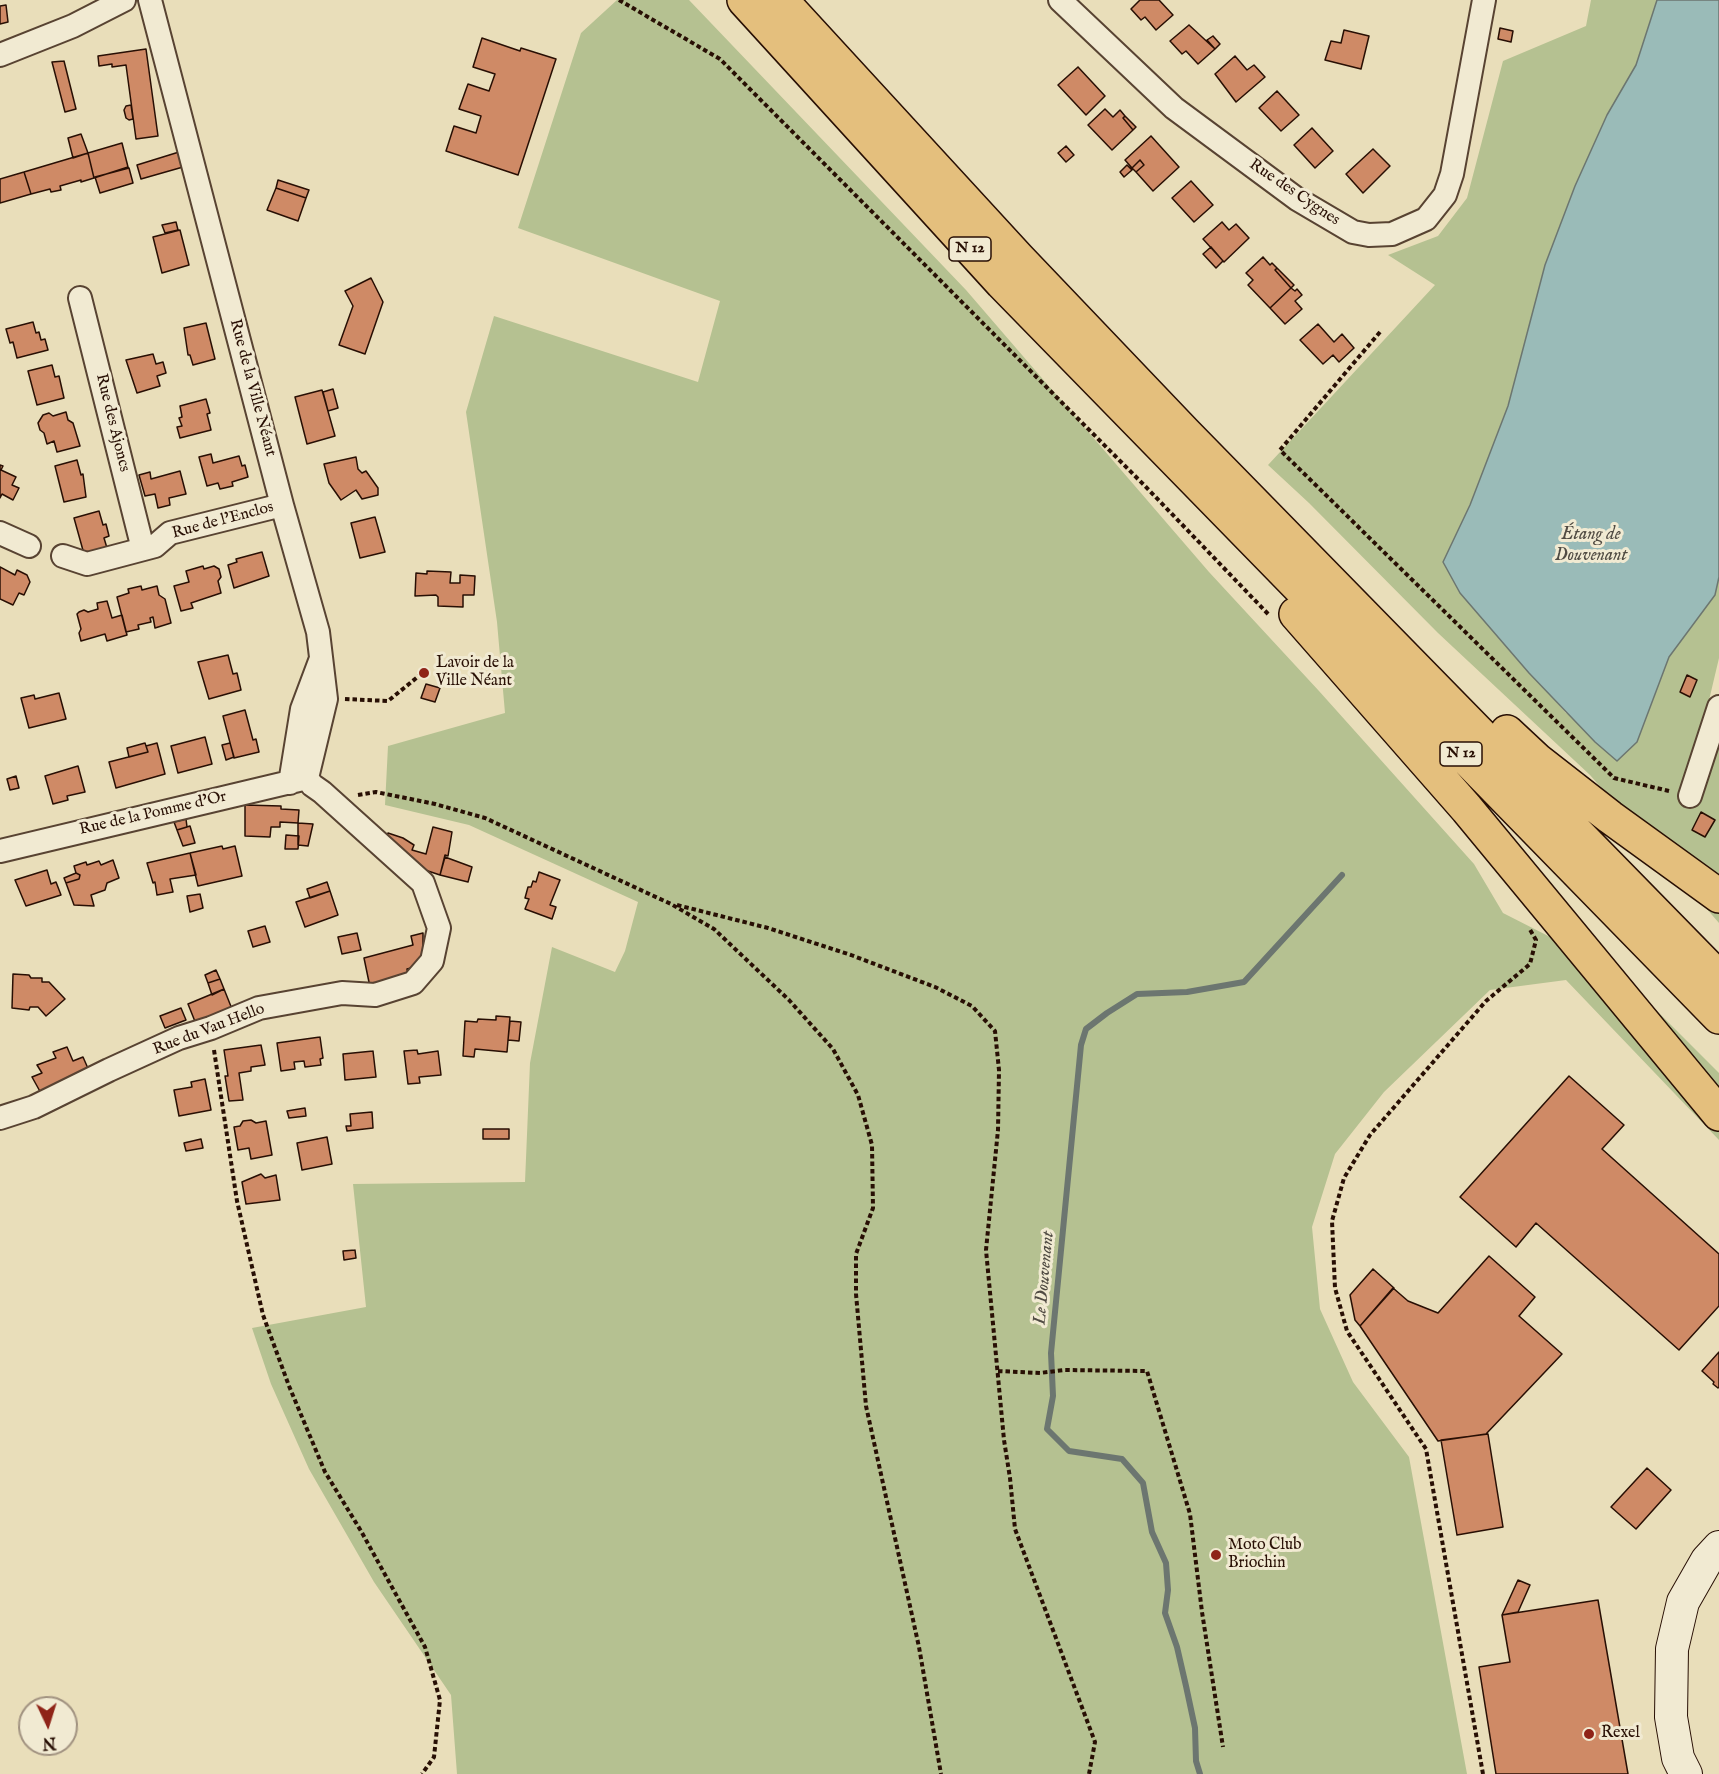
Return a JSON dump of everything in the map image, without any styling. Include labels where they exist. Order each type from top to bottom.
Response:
[{"type":"highway","name":"N 12","points":[[744,0],[1002,284],[1719,1017]]},
{"type":"highway","name":"N 12","points":[[781,0],[1026,266],[1207,455],[1719,978]]},
{"type":"highway","points":[[1204,490],[1254,566],[1467,809],[1719,1114]]},
{"type":"highway","name":"N 12","points":[[1426,678],[1473,702],[1546,767],[1610,817],[1719,896]]},
{"type":"main road","points":[[1686,1774],[1678,1758],[1671,1717],[1672,1649],[1683,1602],[1707,1560],[1719,1547]]},
{"type":"street","points":[[0,54],[73,26],[124,0]]},
{"type":"street","name":"Rue de la Ville Néant","points":[[150,0],[282,505],[318,632],[326,699],[299,780]]},
{"type":"street","name":"Rue des Cygnes","points":[[1060,0],[1174,108],[1297,199],[1353,232],[1369,236],[1392,234],[1426,219],[1445,195],[1452,174],[1484,0]]},
{"type":"street","name":"Rue des Ajoncs","points":[[81,298],[143,549]]},
{"type":"street","name":"Rue de l'Enclos","points":[[63,556],[87,564],[155,546],[170,533],[282,505]]},
{"type":"street","points":[[0,533],[29,546]]},
{"type":"street","points":[[299,780],[302,709],[322,657]]},
{"type":"street","points":[[1690,796],[1719,707]]},
{"type":"street","name":"Rue du Vau Hello","points":[[0,1118],[34,1107],[169,1043],[259,1008],[342,993],[375,995],[413,983],[432,961],[439,928],[423,883],[312,785],[299,780]]},
{"type":"street","name":"Rue de la Pomme d'Or","points":[[0,851],[299,780]]},
{"type":"path","points":[[619,0],[720,59],[1137,478],[1274,621]]},
{"type":"path","points":[[1380,332],[1280,450],[1614,778],[1690,796]]},
{"type":"path","points":[[326,699],[388,701],[425,670]]},
{"type":"path","points":[[332,802],[350,796],[376,792],[435,804],[485,818],[671,904],[714,929],[789,1000],[832,1049],[858,1095],[872,1145],[873,1208],[856,1254],[856,1294],[866,1406],[919,1647],[941,1774]]},
{"type":"path","points":[[671,904],[851,954],[934,987],[972,1006],[995,1031],[999,1070],[998,1131],[986,1250],[1015,1529],[1095,1742],[1089,1774]]},
{"type":"path","points":[[1484,1774],[1426,1449],[1347,1331],[1335,1288],[1332,1221],[1344,1178],[1370,1135],[1486,1001],[1530,964],[1536,940],[1524,921]]},
{"type":"path","points":[[211,1028],[237,1201],[263,1315],[289,1386],[325,1472],[361,1531],[425,1647],[440,1700],[434,1756],[422,1774]]},
{"type":"path","points":[[998,1371],[1040,1373],[1064,1370],[1147,1371],[1190,1514],[1222,1747]]},
{"type":"green space","points":[[617,0],[689,0],[966,290],[1209,572],[1474,864],[1503,913],[1617,971],[1719,1073],[1719,1140],[1566,980],[1490,990],[1384,1092],[1335,1154],[1312,1227],[1320,1309],[1353,1382],[1409,1457],[1467,1774],[457,1774],[451,1695],[374,1582],[309,1469],[271,1384],[252,1328],[366,1307],[353,1184],[525,1182],[530,1063],[552,947],[615,972],[625,951],[638,902],[469,825],[385,805],[388,746],[505,713],[497,622],[466,412],[494,316],[698,382],[720,301],[518,228],[581,33]]},
{"type":"green space","points":[[1591,0],[1657,0],[1636,65],[1607,115],[1575,186],[1545,265],[1508,406],[1470,505],[1443,562],[1501,640],[1566,713],[1637,742],[1669,657],[1715,595],[1719,577],[1719,658],[1706,713],[1719,715],[1719,923],[1590,775],[1438,633],[1268,465],[1435,285],[1388,255],[1438,236],[1467,198],[1503,61],[1586,26]]},
{"type":"water","name":"Étang de Douvenant","points":[[1657,0],[1719,0],[1719,577],[1715,595],[1669,657],[1637,742],[1617,761],[1595,742],[1529,673],[1460,593],[1443,562],[1470,505],[1508,406],[1545,265],[1575,186],[1607,115],[1636,65]]},
{"type":"building","points":[[1140,0],[1159,0],[1173,15],[1156,30],[1145,17],[1141,20],[1131,9]]},
{"type":"building","points":[[6,5],[8,22],[0,24],[0,6]]},
{"type":"building","points":[[1189,25],[1215,49],[1198,64],[1186,51],[1182,54],[1170,41]]},
{"type":"building","points":[[1500,28],[1513,31],[1511,42],[1498,39]]},
{"type":"building","points":[[1344,30],[1369,36],[1361,69],[1325,60],[1331,41],[1341,43]]},
{"type":"building","points":[[1213,36],[1220,44],[1215,49],[1207,40]]},
{"type":"building","points":[[482,38],[520,51],[521,48],[556,59],[518,175],[446,151],[454,126],[476,133],[481,116],[459,109],[468,84],[489,91],[495,74],[473,67]]},
{"type":"building","points":[[146,49],[158,136],[136,139],[126,65],[99,66],[98,56]]},
{"type":"building","points":[[1235,56],[1247,70],[1254,65],[1265,77],[1236,102],[1215,74]]},
{"type":"building","points":[[64,61],[76,109],[65,112],[52,62]]},
{"type":"building","points":[[1078,67],[1105,96],[1086,115],[1058,85]]},
{"type":"building","points":[[1277,91],[1299,115],[1281,131],[1259,108]]},
{"type":"building","points":[[131,105],[133,119],[129,120],[124,110],[126,106]]},
{"type":"building","points":[[1105,109],[1113,117],[1120,110],[1125,116],[1123,118],[1133,130],[1112,150],[1088,125]]},
{"type":"building","points":[[1125,116],[1136,127],[1133,130],[1123,118]]},
{"type":"building","points":[[1312,128],[1333,151],[1315,168],[1294,145]]},
{"type":"building","points":[[81,134],[88,153],[73,158],[68,138]]},
{"type":"building","points":[[1151,136],[1179,167],[1153,191],[1136,172],[1144,165],[1140,160],[1132,168],[1125,160]]},
{"type":"building","points":[[122,143],[128,167],[94,178],[88,153]]},
{"type":"building","points":[[1066,146],[1074,155],[1066,162],[1058,153]]},
{"type":"building","points":[[1373,149],[1390,166],[1363,193],[1346,174]]},
{"type":"building","points":[[179,152],[183,167],[141,179],[137,165]]},
{"type":"building","points":[[88,153],[94,178],[60,186],[61,190],[51,192],[50,189],[31,194],[24,172]]},
{"type":"building","points":[[1140,160],[1144,165],[1136,172],[1132,168]]},
{"type":"building","points":[[1127,165],[1132,170],[1124,177],[1120,172]]},
{"type":"building","points":[[129,168],[133,183],[100,193],[95,177]]},
{"type":"building","points":[[24,172],[31,194],[0,203],[0,179]]},
{"type":"building","points":[[278,180],[309,190],[306,198],[276,188]]},
{"type":"building","points":[[1191,181],[1213,205],[1194,222],[1172,198]]},
{"type":"building","points":[[276,188],[306,198],[298,221],[267,210]]},
{"type":"building","points":[[176,222],[178,230],[165,233],[162,225]]},
{"type":"building","points":[[1222,222],[1229,230],[1236,224],[1249,238],[1224,262],[1203,239]]},
{"type":"building","points":[[180,230],[189,265],[162,273],[153,237]]},
{"type":"building","points":[[1211,247],[1223,261],[1216,268],[1203,254]]},
{"type":"building","points":[[1263,257],[1270,265],[1272,263],[1277,268],[1275,270],[1291,288],[1270,308],[1248,285],[1253,280],[1246,273]]},
{"type":"building","points":[[1277,268],[1294,285],[1291,288],[1275,270]]},
{"type":"building","points":[[371,278],[383,302],[365,354],[339,345],[353,306],[345,291]]},
{"type":"building","points":[[1291,288],[1295,291],[1297,289],[1302,295],[1295,301],[1302,309],[1285,324],[1270,308]]},
{"type":"building","points":[[33,322],[36,333],[39,332],[41,340],[45,339],[48,350],[17,358],[13,342],[10,343],[6,329]]},
{"type":"building","points":[[206,323],[215,359],[193,365],[188,355],[184,328]]},
{"type":"building","points":[[1318,324],[1334,342],[1342,334],[1354,348],[1339,362],[1333,355],[1323,364],[1300,340]]},
{"type":"building","points":[[153,354],[156,364],[163,362],[166,373],[157,376],[160,386],[137,393],[126,360]]},
{"type":"building","points":[[52,365],[55,377],[59,376],[64,398],[37,405],[28,371]]},
{"type":"building","points":[[333,389],[338,408],[328,411],[323,392]]},
{"type":"building","points":[[322,390],[335,436],[307,444],[295,397]]},
{"type":"building","points":[[206,399],[211,430],[180,438],[177,427],[182,426],[179,418],[182,417],[180,406]]},
{"type":"building","points":[[66,412],[68,420],[73,423],[80,446],[57,452],[54,441],[47,444],[38,423],[43,415],[49,413],[53,416]]},
{"type":"building","points":[[211,454],[213,463],[239,456],[242,466],[245,465],[248,477],[232,482],[233,486],[220,489],[218,483],[207,486],[199,457]]},
{"type":"building","points":[[356,457],[358,469],[362,473],[366,471],[378,488],[378,495],[362,499],[356,490],[341,500],[329,483],[324,464]]},
{"type":"building","points":[[77,460],[81,475],[83,474],[86,497],[64,502],[55,466]]},
{"type":"building","points":[[0,465],[3,466],[1,470],[16,477],[12,485],[19,488],[13,500],[2,494],[0,498]]},
{"type":"building","points":[[180,471],[186,494],[169,498],[170,505],[158,508],[155,494],[145,496],[139,475],[150,472],[151,479]]},
{"type":"building","points":[[99,511],[109,536],[104,538],[107,548],[84,554],[74,518]]},
{"type":"building","points":[[375,517],[385,552],[360,558],[351,523]]},
{"type":"building","points":[[262,552],[269,576],[234,588],[228,565],[237,562],[236,559]]},
{"type":"building","points":[[203,566],[204,569],[214,566],[219,569],[221,577],[218,581],[221,593],[191,603],[193,608],[181,611],[174,586],[189,582],[186,571]]},
{"type":"building","points":[[0,567],[15,575],[17,570],[27,575],[30,582],[24,595],[19,593],[13,605],[0,599]]},
{"type":"building","points":[[427,571],[451,572],[450,583],[460,583],[460,575],[475,576],[474,595],[463,595],[463,607],[438,606],[436,595],[415,596],[416,573],[427,574]]},
{"type":"building","points":[[141,586],[142,590],[157,586],[159,595],[165,599],[171,623],[155,628],[153,617],[150,618],[151,622],[138,625],[139,629],[126,632],[117,597],[129,593],[128,589]]},
{"type":"building","points":[[107,601],[112,618],[122,615],[127,635],[107,641],[105,634],[81,641],[77,614],[84,610],[88,612],[98,609],[97,603]]},
{"type":"building","points":[[228,655],[233,674],[237,673],[241,690],[209,699],[198,662]]},
{"type":"building","points":[[1687,675],[1697,680],[1690,697],[1680,692]]},
{"type":"building","points":[[426,684],[440,688],[435,702],[421,698]]},
{"type":"building","points":[[59,693],[66,719],[29,728],[21,698],[34,695],[35,699]]},
{"type":"building","points":[[245,710],[253,740],[256,739],[259,752],[234,758],[223,716]]},
{"type":"building","points":[[205,737],[212,764],[178,773],[171,746]]},
{"type":"building","points":[[145,743],[148,752],[129,757],[127,748]]},
{"type":"building","points":[[157,743],[165,774],[116,788],[109,762],[148,752],[146,746]]},
{"type":"building","points":[[230,743],[234,757],[226,760],[222,745]]},
{"type":"building","points":[[78,766],[85,792],[67,796],[68,800],[53,804],[45,776]]},
{"type":"building","points":[[16,776],[19,788],[10,790],[7,779]]},
{"type":"building","points":[[245,805],[281,806],[281,809],[299,810],[298,823],[280,822],[280,827],[271,827],[270,837],[245,836]]},
{"type":"building","points":[[1701,812],[1715,820],[1705,837],[1692,830]]},
{"type":"building","points":[[186,819],[187,827],[177,830],[174,822]]},
{"type":"building","points":[[298,823],[313,824],[308,846],[298,845]]},
{"type":"building","points":[[190,826],[195,843],[183,846],[177,830]]},
{"type":"building","points":[[433,827],[452,832],[448,856],[445,855],[440,875],[422,869],[384,844],[388,833],[414,845],[412,850],[426,854]]},
{"type":"building","points":[[286,835],[299,836],[298,849],[285,849]]},
{"type":"building","points":[[222,846],[223,849],[235,846],[242,876],[198,886],[190,853]]},
{"type":"building","points":[[190,853],[196,875],[170,879],[173,892],[157,895],[155,882],[153,883],[147,863]]},
{"type":"building","points":[[445,857],[472,867],[468,882],[440,875]]},
{"type":"building","points":[[113,860],[119,878],[107,883],[105,890],[91,895],[94,906],[74,905],[66,883],[79,879],[80,875],[76,873],[74,866],[99,861],[101,865]]},
{"type":"building","points":[[47,870],[51,884],[56,882],[61,895],[26,906],[15,880]]},
{"type":"building","points":[[539,872],[560,880],[550,905],[556,907],[552,919],[525,909],[529,899],[525,898],[528,887],[531,887],[533,881],[536,882]]},
{"type":"building","points":[[76,873],[80,875],[79,879],[66,883],[64,878]]},
{"type":"building","points":[[327,882],[330,891],[310,898],[307,889]]},
{"type":"building","points":[[330,891],[338,915],[305,927],[296,902]]},
{"type":"building","points":[[200,894],[203,908],[190,912],[187,896]]},
{"type":"building","points":[[265,926],[270,942],[253,947],[248,931]]},
{"type":"building","points":[[357,933],[361,950],[342,954],[338,937]]},
{"type":"building","points":[[423,933],[423,954],[415,967],[407,969],[408,974],[370,987],[364,958],[413,945],[411,936]]},
{"type":"building","points":[[216,970],[220,979],[208,983],[205,975]]},
{"type":"building","points":[[13,974],[42,978],[42,982],[49,982],[65,999],[46,1016],[38,1007],[30,1007],[29,1010],[12,1008]]},
{"type":"building","points":[[220,979],[224,989],[212,995],[208,983]]},
{"type":"building","points":[[224,989],[232,1009],[196,1024],[188,1004]]},
{"type":"building","points":[[181,1008],[186,1020],[165,1028],[160,1016]]},
{"type":"building","points":[[496,1016],[510,1017],[507,1052],[475,1049],[474,1057],[463,1056],[465,1021],[496,1020]]},
{"type":"building","points":[[510,1021],[521,1022],[519,1041],[508,1040]]},
{"type":"building","points":[[320,1037],[323,1058],[320,1059],[321,1065],[305,1067],[304,1061],[294,1062],[295,1069],[281,1071],[277,1043]]},
{"type":"building","points":[[261,1045],[265,1065],[251,1067],[251,1071],[239,1073],[243,1100],[229,1101],[224,1050]]},
{"type":"building","points":[[67,1047],[73,1061],[83,1057],[90,1073],[42,1095],[32,1077],[42,1073],[37,1065],[56,1058],[53,1052]]},
{"type":"building","points":[[417,1050],[418,1054],[438,1051],[441,1075],[419,1077],[420,1083],[408,1084],[404,1051]]},
{"type":"building","points":[[373,1051],[376,1077],[345,1080],[343,1054]]},
{"type":"building","points":[[1569,1076],[1624,1125],[1602,1149],[1719,1254],[1719,1306],[1679,1350],[1536,1223],[1516,1247],[1460,1197]]},
{"type":"building","points":[[205,1079],[211,1110],[179,1116],[174,1090],[192,1087],[191,1082]]},
{"type":"building","points":[[305,1108],[306,1116],[289,1118],[287,1111]]},
{"type":"building","points":[[372,1112],[373,1128],[347,1131],[346,1126],[351,1126],[350,1114]]},
{"type":"building","points":[[251,1120],[256,1123],[266,1121],[272,1155],[251,1159],[249,1148],[238,1150],[234,1127],[240,1126],[243,1121]]},
{"type":"building","points":[[483,1129],[509,1129],[509,1139],[483,1139]]},
{"type":"building","points":[[327,1137],[332,1164],[302,1170],[297,1143]]},
{"type":"building","points":[[201,1139],[203,1148],[186,1151],[184,1143]]},
{"type":"building","points":[[261,1174],[265,1178],[276,1175],[280,1200],[246,1204],[242,1182]]},
{"type":"building","points":[[355,1250],[356,1258],[344,1260],[343,1251]]},
{"type":"building","points":[[1489,1256],[1535,1297],[1519,1316],[1562,1354],[1486,1434],[1438,1441],[1360,1326],[1393,1288],[1408,1301],[1438,1313]]},
{"type":"building","points":[[1373,1269],[1394,1288],[1360,1326],[1355,1320],[1350,1295]]},
{"type":"building","points":[[1719,1352],[1719,1387],[1718,1388],[1702,1371]]},
{"type":"building","points":[[1488,1434],[1503,1527],[1457,1535],[1441,1440]]},
{"type":"building","points":[[1647,1468],[1671,1490],[1636,1529],[1611,1507]]},
{"type":"building","points":[[1518,1580],[1530,1585],[1518,1612],[1502,1615]]},
{"type":"building","points":[[1598,1600],[1628,1774],[1496,1774],[1479,1667],[1510,1662],[1502,1615]]},
{"type":"waterway","name":"Le Douvenant","points":[[1200,1774],[1196,1761],[1195,1728],[1186,1686],[1177,1647],[1165,1613],[1168,1590],[1166,1563],[1152,1532],[1143,1483],[1122,1459],[1069,1451],[1047,1429],[1053,1396],[1051,1353],[1081,1045],[1086,1029],[1137,994],[1187,992],[1244,982],[1342,875]]},
{"type":"place","name":"Lavoir de la Ville Néant","points":[[424,673]]},
{"type":"place","name":"Moto Club Briochin","points":[[1216,1555]]},
{"type":"place","name":"Rexel","points":[[1589,1734]]}]
